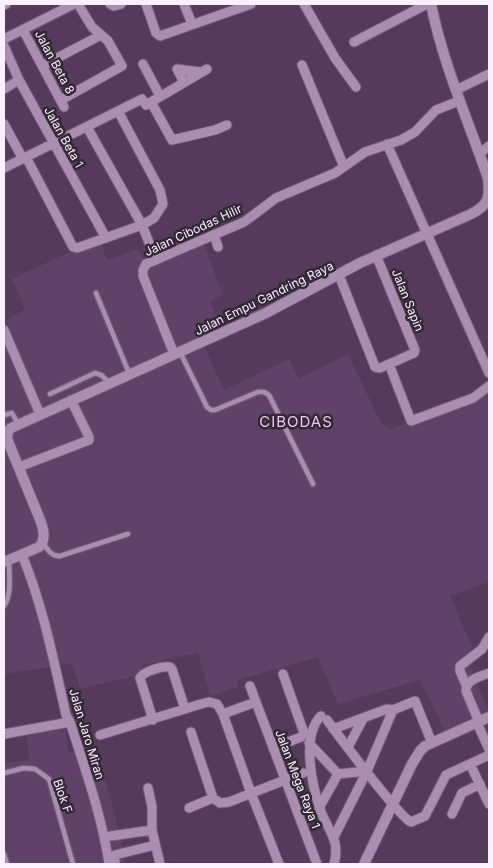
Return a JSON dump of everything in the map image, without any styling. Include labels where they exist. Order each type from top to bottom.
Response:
[{"type":"street","points":[[4,39],[73,4],[88,23],[101,35],[42,66]]},
{"type":"street","points":[[110,4],[114,6],[120,4]]},
{"type":"street","points":[[146,4],[156,33],[162,35],[251,4]]},
{"type":"street","points":[[184,4],[192,24]]},
{"type":"street","points":[[221,4],[225,13]]},
{"type":"street","points":[[304,4],[335,58],[356,87]]},
{"type":"street","points":[[354,42],[427,4]]},
{"type":"street","name":"Jalan Empu Gandring Raya","points":[[43,543],[44,528],[5,435],[11,428],[266,313],[376,256],[471,214],[487,202],[489,193],[488,178],[440,44],[431,4]]},
{"type":"street","name":"Jalan Beta 8","points":[[23,30],[62,103],[122,66],[108,40],[101,35]]},
{"type":"street","name":"Jalan Beta 1","points":[[4,46],[19,80],[106,238]]},
{"type":"street","points":[[143,64],[160,96]]},
{"type":"street","points":[[302,65],[344,167]]},
{"type":"street","points":[[4,168],[142,99],[146,105],[204,70],[177,69],[184,82]]},
{"type":"street","points":[[456,90],[489,74]]},
{"type":"street","points":[[4,90],[19,80]]},
{"type":"street","name":"Jalan Cibodas Hilir","points":[[177,353],[143,276],[146,264],[244,222],[276,198],[335,173],[365,152],[401,140],[415,132],[436,110],[460,101]]},
{"type":"street","points":[[152,102],[172,140],[215,130],[227,125]]},
{"type":"street","points":[[4,124],[71,246],[76,248],[142,226],[154,218],[163,204],[160,190],[118,111]]},
{"type":"street","points":[[87,127],[142,226],[156,260]]},
{"type":"street","points":[[387,144],[428,232],[489,373]]},
{"type":"street","points":[[479,154],[489,146]]},
{"type":"street","points":[[214,235],[218,247]]},
{"type":"street","name":"Jalan Sapin","points":[[376,256],[415,350],[412,354],[389,364]]},
{"type":"street","points":[[339,276],[374,365],[378,368],[389,364],[411,421],[473,398],[489,386]]},
{"type":"street","points":[[4,330],[40,414]]},
{"type":"street","points":[[19,467],[89,440],[71,400]]},
{"type":"street","points":[[6,561],[22,555],[43,543]]},
{"type":"street","name":"Jalan Jaro Miran","points":[[22,555],[31,578],[66,715],[90,782],[109,864]]},
{"type":"street","points":[[489,637],[485,647],[460,666],[466,691],[489,749]]},
{"type":"street","points":[[153,720],[140,678],[143,674],[164,667],[170,667],[185,709]]},
{"type":"street","points":[[466,686],[469,682],[489,673]]},
{"type":"street","points":[[273,748],[301,737],[304,733],[283,674]]},
{"type":"street","name":"Jalan Mega Raya 1","points":[[250,686],[317,864]]},
{"type":"street","points":[[333,729],[415,701],[432,743]]},
{"type":"street","points":[[100,735],[209,702],[220,706],[279,864]]},
{"type":"street","points":[[223,714],[256,702]]},
{"type":"street","points":[[334,837],[367,771],[393,710]]},
{"type":"street","points":[[364,864],[416,756],[425,746],[489,717]]},
{"type":"street","points":[[334,864],[336,852],[334,837],[319,808],[308,750],[314,725],[324,718],[408,822],[423,818],[445,776],[489,755]]},
{"type":"street","points":[[348,747],[363,719]]},
{"type":"street","points":[[4,734],[70,722]]},
{"type":"street","points":[[191,732],[212,798],[220,803],[303,773]]},
{"type":"street","points":[[309,743],[338,774]]},
{"type":"street","points":[[470,764],[489,804]]},
{"type":"street","points":[[338,774],[367,771]]},
{"type":"street","points":[[319,808],[338,774]]},
{"type":"street","points":[[452,814],[462,793],[480,784]]},
{"type":"street","points":[[148,788],[152,807],[152,830],[160,864]]},
{"type":"street","points":[[189,808],[212,798]]},
{"type":"street","points":[[104,837],[152,830]]},
{"type":"street","points":[[115,864],[115,854],[150,846]]},
{"type":"lane","points":[[96,293],[130,375]]},
{"type":"lane","points":[[177,353],[207,407],[211,410],[258,392],[264,392],[269,395],[313,484]]},
{"type":"lane","points":[[50,394],[95,373],[101,374],[110,383]]},
{"type":"lane","points":[[4,415],[12,413],[18,424]]},
{"type":"lane","points":[[43,543],[49,553],[54,556],[60,556],[128,534]]},
{"type":"lane","points":[[4,606],[9,592],[6,561]]},
{"type":"lane","name":"Blok F","points":[[4,773],[24,768],[35,769],[49,780],[73,864]]},
{"type":"lane","points":[[4,854],[7,864]]},
{"type":"shaded area","points":[[99,238],[107,260],[138,249],[148,265],[203,242],[223,295],[210,301],[224,336],[204,346],[224,390],[289,359],[298,379],[348,354],[381,423],[391,429],[489,391],[489,582],[450,596],[477,658],[469,663],[489,713],[446,734],[420,680],[338,704],[318,657],[238,680],[238,687],[210,696],[198,653],[142,665],[143,674],[80,689],[72,663],[4,674],[4,322],[25,309],[12,279]]},
{"type":"shaded area","points":[[64,719],[68,753],[97,748],[120,835],[125,864],[4,864],[4,763],[29,760],[26,727]]},
{"type":"district","name":"CIBODAS","points":[[296,421]]}]
